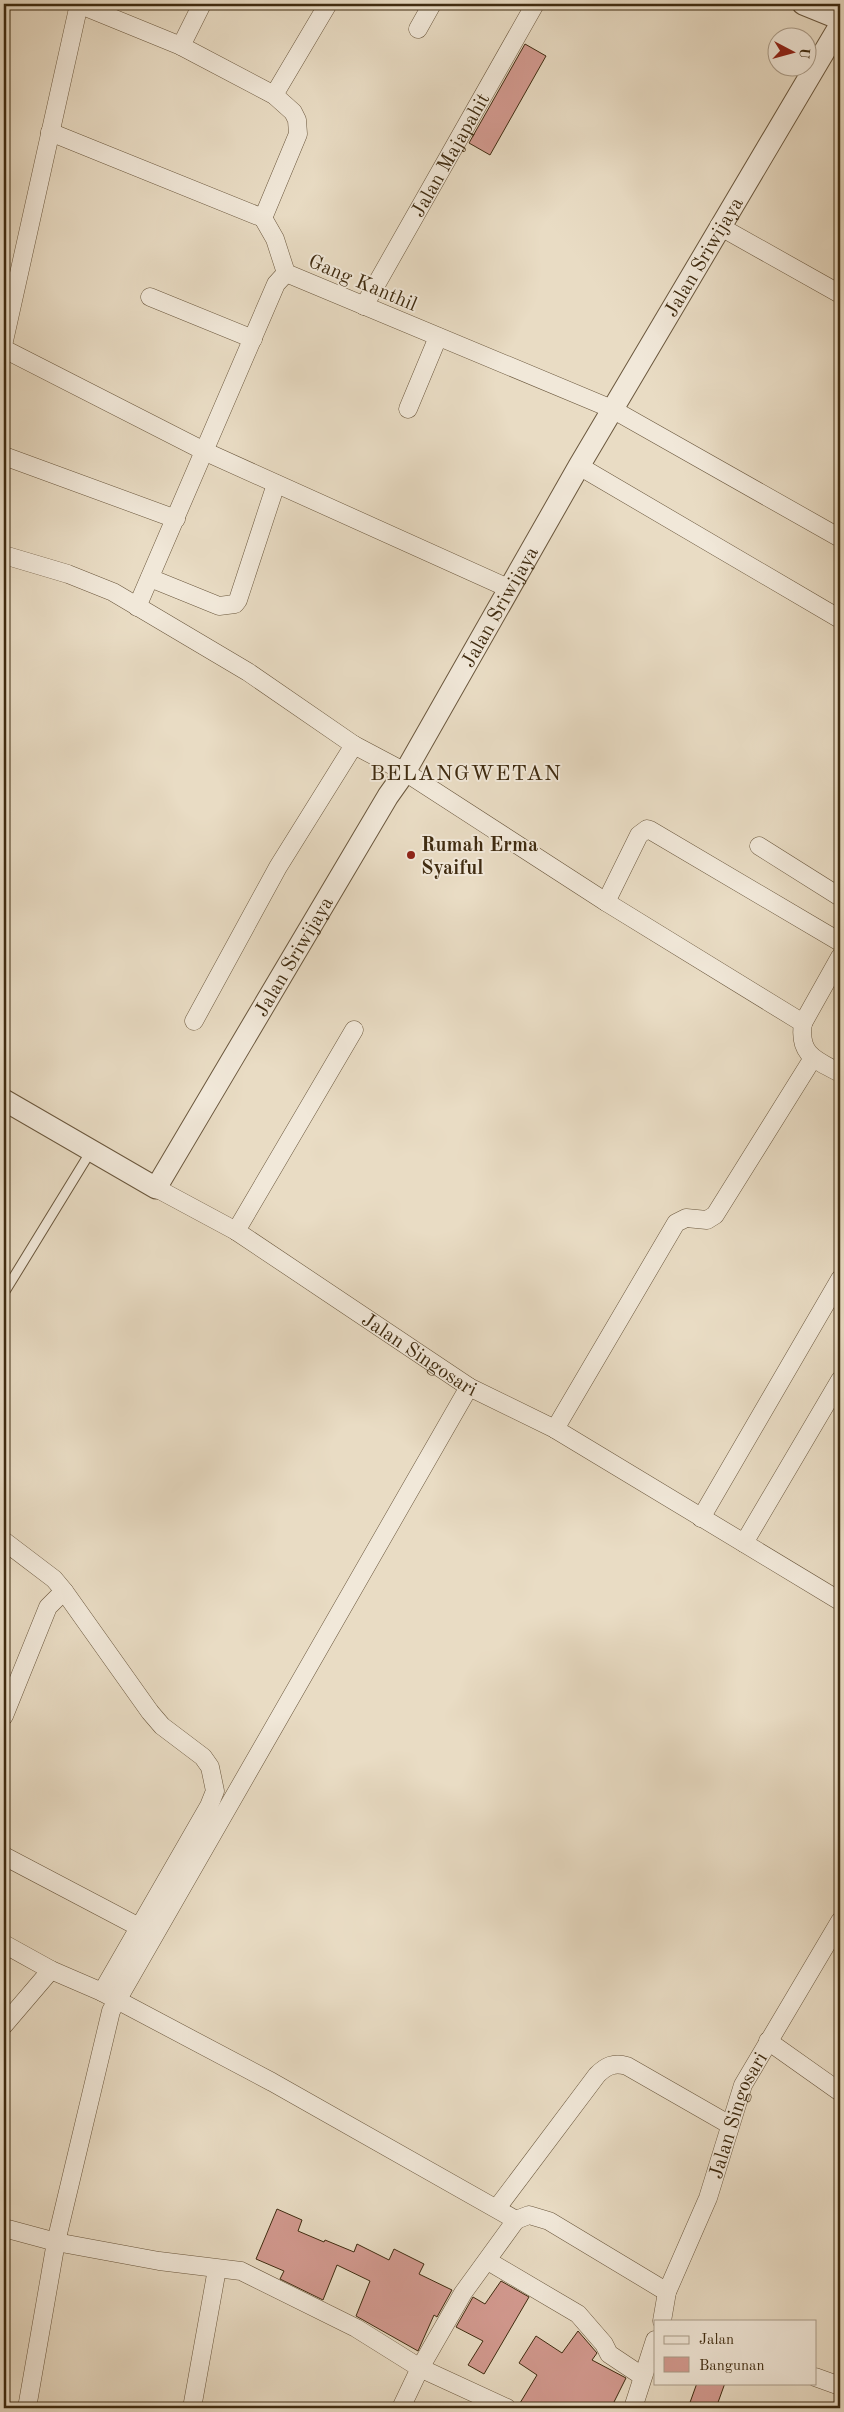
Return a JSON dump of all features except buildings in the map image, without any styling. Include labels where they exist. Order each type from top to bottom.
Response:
[{"type":"street","points":[[4,341],[50,132],[79,4],[181,46],[274,95],[293,112],[297,120],[298,134],[263,218],[50,132]]},
{"type":"street","points":[[181,46],[202,4]]},
{"type":"street","points":[[274,95],[328,4]]},
{"type":"street","points":[[418,28],[432,4]]},
{"type":"street","name":"Jalan Majapahit","points":[[364,306],[535,4]]},
{"type":"street","points":[[802,4],[840,19]]},
{"type":"street","name":"Jalan Sriwijaya","points":[[156,1188],[388,796],[405,772],[508,588],[612,409],[840,25]]},
{"type":"street","name":"Gang Kanthil","points":[[263,218],[275,239],[286,273],[612,409],[840,538]]},
{"type":"street","points":[[720,226],[840,294]]},
{"type":"street","points":[[137,607],[206,452],[276,284],[286,273]]},
{"type":"street","points":[[150,297],[253,339]]},
{"type":"street","points":[[408,409],[438,336]]},
{"type":"street","points":[[4,349],[206,452],[508,588]]},
{"type":"street","points":[[4,456],[176,519]]},
{"type":"street","points":[[579,466],[840,619]]},
{"type":"street","points":[[150,578],[219,606],[234,604],[238,600],[276,484]]},
{"type":"street","points":[[4,555],[68,574],[113,592],[248,672],[354,745],[405,772],[606,902],[803,1023]]},
{"type":"street","points":[[194,1021],[278,867],[354,745]]},
{"type":"street","points":[[606,902],[639,835],[650,830],[840,942]]},
{"type":"street","points":[[759,846],[840,897]]},
{"type":"street","points":[[840,957],[803,1023],[801,1034],[803,1046],[813,1058],[840,1073]]},
{"type":"street","points":[[236,1231],[354,1030]]},
{"type":"street","points":[[554,1428],[676,1223],[686,1218],[707,1220],[715,1215],[813,1058]]},
{"type":"street","name":"Jalan Singosari","points":[[6,1107],[91,1151],[236,1231],[469,1387],[554,1428],[840,1601]]},
{"type":"street","points":[[701,1518],[840,1279]]},
{"type":"street","points":[[744,1543],[840,1380]]},
{"type":"street","points":[[27,2408],[56,2242],[111,2011],[469,1387]]},
{"type":"street","points":[[4,1542],[54,1580],[64,1591],[150,1712],[162,1726],[203,1757],[210,1767],[214,1778],[215,1791],[210,1806],[102,1992]]},
{"type":"street","points":[[4,1716],[48,1607],[64,1591]]},
{"type":"street","points":[[4,1856],[138,1928]]},
{"type":"street","name":"Jalan Singosari","points":[[665,2320],[667,2292],[708,2198],[725,2150],[730,2125],[743,2085],[840,1921]]},
{"type":"street","points":[[4,1944],[51,1970],[102,1992],[272,2082],[516,2220]]},
{"type":"street","points":[[4,2025],[51,1970]]},
{"type":"street","points":[[768,2041],[840,2092]]},
{"type":"street","points":[[497,2208],[597,2076],[605,2067],[613,2064],[627,2066],[730,2125]]},
{"type":"street","points":[[401,2408],[420,2368],[463,2293],[516,2220],[529,2216],[543,2218],[667,2292]]},
{"type":"street","points":[[4,2228],[56,2242],[159,2261],[241,2272],[259,2279],[356,2328],[420,2368],[507,2408]]},
{"type":"street","points":[[488,2261],[578,2314],[604,2344],[609,2354],[642,2376]]},
{"type":"street","points":[[192,2408],[218,2269]]},
{"type":"street","points":[[633,2408],[654,2343]]},
{"type":"street","points":[[816,2376],[840,2386]]},
{"type":"lane","points":[[4,1293],[91,1151]]},
{"type":"place","name":"Rumah Erma Syaiful","points":[[411,855]]},
{"type":"district","name":"BELANGWETAN","points":[[466,772]]}]
